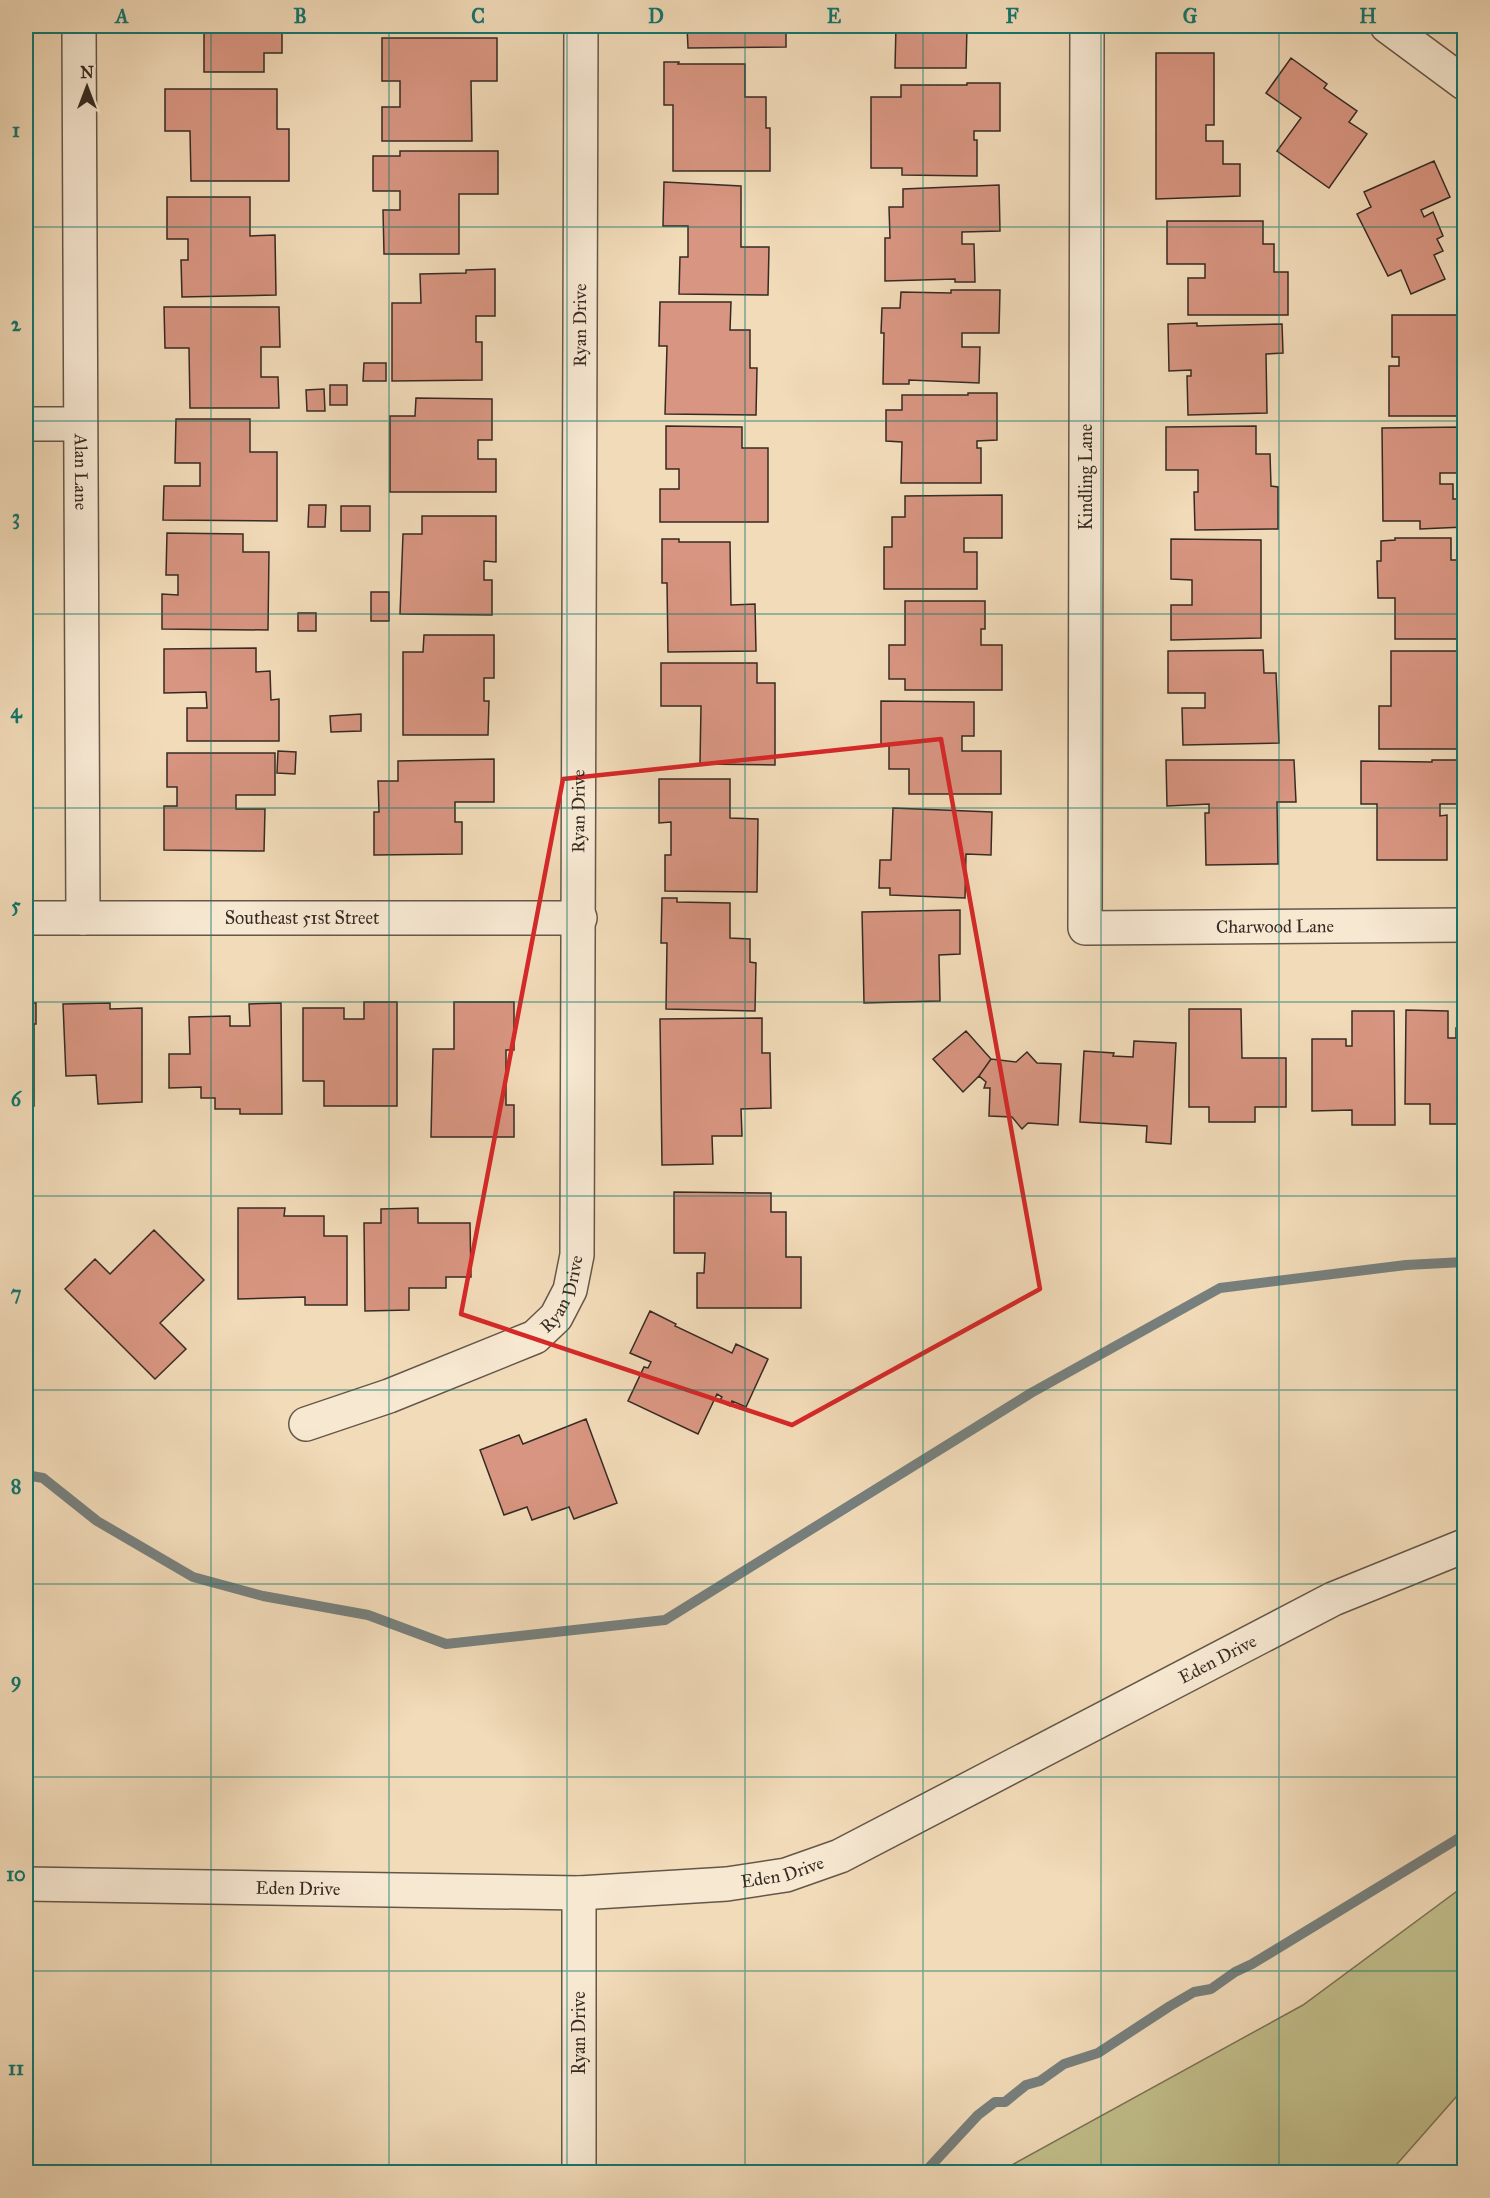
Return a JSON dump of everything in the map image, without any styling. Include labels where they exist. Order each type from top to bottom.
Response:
[{"type":"street","name":"Alan Lane","points":[[79,26],[83,918]]},
{"type":"street","name":"Ryan Drive","points":[[306,1424],[389,1396],[535,1337],[556,1317],[570,1290],[577,1255],[580,918],[581,26]]},
{"type":"street","name":"Kindling Lane","points":[[1085,928],[1087,26]]},
{"type":"street","points":[[1387,26],[1464,83]]},
{"type":"street","points":[[26,424],[80,424]]},
{"type":"street","name":"Southeast 51st Street","points":[[26,918],[580,918]]},
{"type":"street","name":"Charwood Lane","points":[[1085,928],[1464,925]]},
{"type":"street","name":"Eden Drive","points":[[26,1884],[579,1893],[727,1884],[786,1875],[840,1856],[1333,1599],[1464,1546]]},
{"type":"street","name":"Ryan Drive","points":[[579,1893],[579,2172]]},
{"type":"highlighted area","points":[[941,739],[1040,1289],[792,1425],[461,1314],[563,779]]},
{"type":"shaded area","points":[[1464,1886],[1464,2088],[1390,2172],[999,2172],[1303,2005]]},
{"type":"building","points":[[204,26],[282,28],[282,53],[264,53],[264,72],[204,72]]},
{"type":"building","points":[[330,26],[350,26],[350,29],[330,30]]},
{"type":"building","points":[[392,26],[473,26],[473,30],[392,30]]},
{"type":"building","points":[[687,26],[786,26],[786,47],[688,48]]},
{"type":"building","points":[[896,26],[967,26],[966,68],[895,68]]},
{"type":"building","points":[[382,38],[497,38],[497,81],[471,81],[472,141],[382,141],[382,107],[400,107],[400,81],[382,81]]},
{"type":"building","points":[[1156,53],[1214,53],[1214,125],[1206,125],[1206,141],[1223,141],[1223,164],[1240,164],[1240,196],[1156,199]]},
{"type":"building","points":[[1291,58],[1327,84],[1324,88],[1357,111],[1349,122],[1367,134],[1329,188],[1277,151],[1301,118],[1266,93]]},
{"type":"building","points":[[664,62],[745,64],[745,97],[766,97],[766,128],[770,128],[770,171],[673,171],[673,105],[664,105]]},
{"type":"building","points":[[967,83],[1000,83],[1000,131],[974,131],[974,140],[977,140],[977,176],[902,175],[902,168],[871,168],[871,97],[901,97],[901,85],[967,85]]},
{"type":"building","points":[[165,89],[277,89],[277,129],[289,129],[289,181],[191,181],[190,131],[165,131]]},
{"type":"building","points":[[400,151],[498,151],[498,194],[459,194],[459,254],[384,254],[383,210],[400,210],[400,191],[373,191],[373,156],[400,156]]},
{"type":"building","points":[[1434,161],[1450,197],[1421,210],[1424,217],[1433,212],[1443,236],[1437,239],[1443,251],[1434,255],[1445,279],[1411,294],[1401,270],[1388,276],[1357,214],[1371,207],[1364,192]]},
{"type":"building","points":[[664,182],[741,186],[741,247],[769,247],[768,295],[679,294],[680,257],[688,257],[688,226],[663,226]]},
{"type":"building","points":[[999,185],[1000,231],[962,232],[962,244],[974,244],[975,282],[955,282],[955,279],[885,281],[885,238],[890,238],[889,207],[903,207],[903,189]]},
{"type":"building","points":[[167,197],[250,197],[250,236],[275,235],[276,295],[182,297],[181,260],[188,260],[188,239],[167,239]]},
{"type":"building","points":[[1167,221],[1263,221],[1263,244],[1274,244],[1274,272],[1288,272],[1288,315],[1188,315],[1188,278],[1205,278],[1205,264],[1167,264]]},
{"type":"building","points":[[495,269],[495,316],[476,316],[476,342],[482,342],[482,380],[392,381],[392,303],[421,303],[420,274],[466,273],[466,270]]},
{"type":"building","points":[[951,290],[1000,290],[999,333],[962,333],[962,347],[980,347],[979,383],[909,380],[909,384],[883,384],[882,308],[900,308],[901,292],[951,293]]},
{"type":"building","points":[[660,302],[731,302],[730,330],[750,330],[750,368],[757,368],[756,415],[665,414],[667,346],[659,346]]},
{"type":"building","points":[[164,307],[279,307],[280,347],[261,347],[261,377],[278,377],[279,408],[190,408],[189,348],[165,348]]},
{"type":"building","points":[[1392,315],[1464,315],[1464,395],[1458,395],[1457,416],[1389,416],[1389,366],[1399,366],[1399,357],[1392,357]]},
{"type":"building","points":[[1197,323],[1197,326],[1282,324],[1283,353],[1266,354],[1267,413],[1188,415],[1187,376],[1191,376],[1191,370],[1169,371],[1168,324]]},
{"type":"building","points":[[364,363],[386,363],[386,381],[363,381]]},
{"type":"building","points":[[330,385],[347,385],[347,405],[330,405]]},
{"type":"building","points":[[324,389],[325,411],[307,411],[306,390]]},
{"type":"building","points":[[968,393],[997,393],[997,440],[977,441],[977,448],[981,448],[981,483],[901,483],[902,442],[886,441],[886,410],[902,410],[902,395],[968,395]]},
{"type":"building","points":[[416,398],[492,399],[492,440],[478,440],[478,459],[496,459],[496,492],[390,492],[390,416],[415,416]]},
{"type":"building","points":[[176,419],[250,419],[250,452],[277,452],[277,521],[163,520],[164,486],[200,486],[200,463],[175,463]]},
{"type":"building","points":[[666,426],[742,427],[742,448],[768,448],[768,522],[660,522],[660,489],[679,489],[679,469],[666,469]]},
{"type":"building","points":[[1256,426],[1256,454],[1270,454],[1271,486],[1278,487],[1278,529],[1195,530],[1194,492],[1198,492],[1198,470],[1166,470],[1166,427]]},
{"type":"building","points":[[1464,427],[1464,473],[1440,473],[1440,484],[1453,484],[1453,499],[1464,499],[1464,527],[1420,529],[1420,521],[1383,521],[1382,428]]},
{"type":"building","points":[[1002,495],[1002,538],[964,538],[964,552],[977,552],[977,589],[884,589],[884,547],[892,547],[892,517],[905,517],[905,496]]},
{"type":"building","points":[[309,505],[326,505],[325,527],[308,527]]},
{"type":"building","points":[[341,506],[370,506],[370,531],[341,531]]},
{"type":"building","points":[[422,516],[496,516],[496,562],[484,561],[484,580],[492,580],[492,615],[400,614],[403,534],[422,534]]},
{"type":"building","points":[[167,533],[243,534],[243,552],[269,552],[268,630],[162,629],[162,594],[178,595],[178,575],[166,575]]},
{"type":"building","points":[[1395,538],[1451,538],[1451,560],[1464,560],[1464,639],[1395,639],[1395,598],[1378,598],[1377,561],[1381,561],[1381,541],[1395,540]]},
{"type":"building","points":[[662,539],[679,539],[679,542],[730,542],[731,605],[755,604],[756,651],[668,652],[667,583],[662,583]]},
{"type":"building","points":[[1171,539],[1261,540],[1261,638],[1171,640],[1171,605],[1192,605],[1192,580],[1171,579]]},
{"type":"building","points":[[371,592],[389,592],[389,621],[371,621]]},
{"type":"building","points":[[905,601],[985,601],[985,629],[981,629],[981,645],[1002,645],[1002,690],[905,690],[905,679],[889,679],[889,645],[905,645]]},
{"type":"building","points":[[298,613],[316,613],[316,631],[298,631]]},
{"type":"building","points":[[26,631],[31,631],[31,659],[26,659]]},
{"type":"building","points":[[424,635],[494,635],[494,678],[484,678],[484,701],[489,701],[488,735],[403,735],[403,652],[423,652]]},
{"type":"building","points":[[256,648],[256,672],[270,671],[271,700],[279,699],[279,741],[187,741],[187,708],[207,708],[206,692],[164,693],[164,649]]},
{"type":"building","points":[[1263,650],[1264,673],[1276,673],[1279,743],[1183,745],[1182,708],[1205,708],[1205,693],[1168,693],[1168,651]]},
{"type":"building","points":[[1391,651],[1464,651],[1463,749],[1379,749],[1379,706],[1391,706]]},
{"type":"building","points":[[661,663],[757,663],[757,683],[775,683],[775,765],[700,764],[701,706],[661,706]]},
{"type":"building","points":[[881,701],[974,702],[974,736],[962,736],[962,751],[1001,751],[1001,794],[909,794],[909,769],[889,769],[889,744],[881,744]]},
{"type":"building","points":[[361,714],[361,731],[331,732],[330,716]]},
{"type":"building","points":[[278,751],[296,752],[295,774],[277,773]]},
{"type":"building","points":[[167,753],[275,753],[275,795],[236,795],[236,809],[265,809],[264,851],[164,850],[164,806],[177,806],[177,787],[167,787]]},
{"type":"building","points":[[494,759],[494,802],[455,802],[455,822],[462,822],[462,854],[374,855],[374,812],[379,812],[378,781],[398,781],[398,761]]},
{"type":"building","points":[[1166,760],[1294,760],[1296,802],[1277,802],[1278,864],[1206,865],[1205,813],[1209,813],[1209,804],[1167,806]]},
{"type":"building","points":[[1432,760],[1464,760],[1464,804],[1440,804],[1440,816],[1447,815],[1447,860],[1377,860],[1377,804],[1361,804],[1361,761],[1432,762]]},
{"type":"building","points":[[659,779],[730,779],[730,818],[758,819],[757,892],[665,891],[665,855],[671,855],[671,822],[659,823]]},
{"type":"building","points":[[893,808],[992,812],[991,855],[966,854],[965,898],[890,895],[890,888],[879,888],[880,860],[891,860]]},
{"type":"building","points":[[662,898],[677,898],[677,902],[730,903],[730,938],[750,939],[750,962],[756,963],[755,1011],[666,1009],[667,943],[661,943]]},
{"type":"building","points":[[960,910],[960,954],[939,955],[940,1001],[864,1003],[862,912]]},
{"type":"building","points":[[364,1002],[397,1002],[397,1106],[324,1106],[324,1081],[303,1081],[303,1008],[344,1008],[344,1019],[364,1019]]},
{"type":"building","points":[[454,1002],[514,1002],[514,1050],[506,1050],[506,1105],[514,1105],[514,1137],[431,1137],[433,1049],[454,1049]]},
{"type":"building","points":[[26,1003],[36,1003],[34,1106],[26,1106]]},
{"type":"building","points":[[110,1003],[110,1009],[142,1008],[142,1102],[98,1104],[96,1075],[66,1076],[63,1004]]},
{"type":"building","points":[[281,1003],[282,1114],[240,1114],[240,1109],[215,1109],[215,1098],[201,1098],[201,1087],[169,1088],[169,1054],[190,1054],[189,1017],[230,1016],[230,1026],[250,1026],[249,1004]]},
{"type":"building","points":[[1189,1009],[1241,1009],[1242,1058],[1286,1058],[1286,1107],[1255,1107],[1255,1122],[1209,1122],[1209,1107],[1189,1107]]},
{"type":"building","points":[[1406,1010],[1448,1011],[1448,1038],[1456,1038],[1456,1028],[1464,1028],[1464,1104],[1458,1104],[1458,1124],[1430,1124],[1430,1104],[1405,1104]]},
{"type":"building","points":[[1352,1011],[1394,1011],[1395,1125],[1352,1125],[1352,1110],[1312,1111],[1312,1039],[1346,1039],[1346,1046],[1352,1046]]},
{"type":"building","points":[[762,1018],[762,1053],[770,1053],[771,1108],[741,1109],[742,1136],[712,1136],[713,1164],[662,1165],[660,1019]]},
{"type":"building","points":[[966,1031],[991,1059],[979,1076],[963,1092],[933,1059]]},
{"type":"building","points":[[1134,1041],[1176,1043],[1171,1144],[1146,1142],[1147,1126],[1080,1122],[1084,1051],[1133,1057]]},
{"type":"building","points":[[1027,1052],[1037,1063],[1061,1064],[1058,1125],[1028,1123],[1022,1129],[1012,1117],[989,1116],[990,1088],[984,1088],[986,1082],[979,1076],[991,1059],[1016,1062]]},
{"type":"building","points":[[674,1192],[771,1193],[771,1212],[786,1212],[786,1257],[801,1257],[801,1308],[697,1308],[697,1273],[704,1273],[705,1253],[674,1253]]},
{"type":"building","points":[[238,1208],[285,1208],[284,1216],[324,1216],[324,1236],[347,1236],[347,1305],[305,1305],[305,1297],[238,1299]]},
{"type":"building","points":[[418,1208],[418,1223],[470,1223],[471,1277],[446,1277],[446,1288],[409,1288],[409,1310],[365,1311],[364,1223],[381,1223],[381,1209]]},
{"type":"building","points":[[154,1230],[204,1280],[160,1323],[186,1349],[155,1379],[65,1289],[95,1259],[110,1274]]},
{"type":"building","points":[[650,1311],[676,1324],[675,1326],[732,1353],[736,1344],[768,1359],[746,1407],[732,1401],[730,1406],[719,1401],[722,1397],[717,1394],[698,1434],[628,1401],[644,1367],[648,1368],[651,1362],[630,1353]]},
{"type":"building","points":[[586,1419],[617,1503],[574,1519],[569,1507],[532,1520],[527,1507],[504,1515],[480,1450],[519,1435],[523,1444]]},
{"type":"waterway","points":[[26,1475],[43,1478],[97,1521],[193,1577],[263,1596],[368,1615],[446,1644],[665,1620],[1031,1393],[1220,1288],[1406,1265],[1464,1262]]},
{"type":"waterway","points":[[925,2172],[978,2115],[995,2102],[1005,2102],[1026,2085],[1040,2081],[1064,2064],[1098,2053],[1194,1992],[1211,1989],[1235,1972],[1252,1964],[1464,1835]]}]
